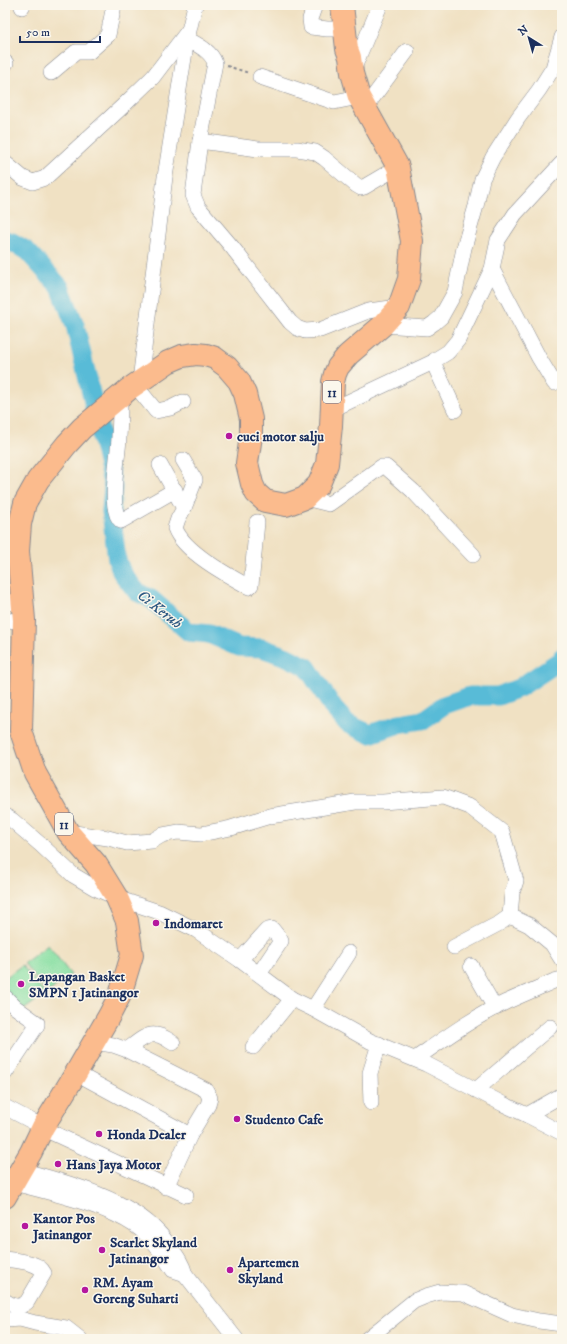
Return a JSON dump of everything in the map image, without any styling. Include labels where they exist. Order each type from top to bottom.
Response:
[{"type":"highway","name":"11","points":[[13,1183],[42,1128],[76,1073],[120,995],[132,955],[127,921],[117,898],[96,864],[68,832],[35,773],[21,731],[24,661],[14,611],[12,568],[18,550],[20,524],[25,502],[38,480],[82,428],[128,391],[168,362],[182,356],[196,354],[215,358],[228,367],[239,381],[245,394],[251,419],[251,436],[247,463],[252,484],[256,493],[265,501],[286,505],[305,498],[319,484],[327,464],[333,382],[338,367],[348,355],[383,325],[399,307],[409,279],[412,241],[398,167],[377,132],[373,120],[362,102],[352,73],[344,29],[342,5]]},
{"type":"street","points":[[50,73],[76,52],[89,52],[108,35],[114,5]]},
{"type":"street","points":[[175,490],[122,521],[118,518],[114,495],[119,438],[195,5]]},
{"type":"street","points":[[315,5],[310,20],[311,27],[344,29]]},
{"type":"street","points":[[352,73],[380,5]]},
{"type":"street","points":[[189,33],[211,56],[214,62],[200,141],[193,195],[198,207],[290,322],[297,328],[305,331],[320,330],[368,311],[399,307]]},
{"type":"street","points":[[5,163],[23,178],[33,182],[45,178],[153,77],[189,33]]},
{"type":"street","points":[[383,325],[427,328],[441,317],[455,292],[464,248],[482,179],[493,157],[513,124],[539,90],[553,68],[562,36]]},
{"type":"street","points":[[260,77],[334,102],[362,102],[407,52]]},
{"type":"street","points":[[200,141],[258,148],[297,149],[315,152],[361,188],[398,167]]},
{"type":"street","points":[[331,410],[433,362],[448,352],[458,340],[492,269],[498,240],[515,214],[562,163]]},
{"type":"street","points":[[492,269],[539,358],[554,383]]},
{"type":"street","points":[[433,362],[455,410]]},
{"type":"street","points":[[128,391],[156,411],[171,408],[183,402]]},
{"type":"street","points":[[183,460],[195,480],[175,528],[181,540],[209,563],[225,574],[249,587],[251,585],[257,522]]},
{"type":"street","points":[[160,465],[184,508]]},
{"type":"street","points":[[305,498],[329,504],[381,468],[386,467],[413,492],[473,555]]},
{"type":"street","points":[[68,832],[127,842],[152,841],[162,835],[178,832],[201,834],[231,828],[270,816],[355,802],[383,802],[443,797],[470,807],[502,832],[516,881],[512,893],[510,916]]},
{"type":"street","points":[[5,816],[42,845],[73,875],[95,888],[117,898],[159,912],[196,930],[240,960],[292,999],[313,1008],[370,1041],[415,1059],[562,1133]]},
{"type":"street","points":[[454,947],[500,923],[510,916]]},
{"type":"street","points":[[510,916],[529,925],[552,944],[562,960]]},
{"type":"street","points":[[240,960],[267,930],[272,929],[281,941],[258,974]]},
{"type":"street","points":[[313,1008],[349,953]]},
{"type":"street","points":[[471,966],[495,1008]]},
{"type":"street","points":[[415,1059],[453,1032],[495,1008],[554,981],[562,979]]},
{"type":"street","points":[[5,997],[15,1007],[37,1023],[38,1026],[5,1073]]},
{"type":"street","points":[[253,1047],[292,999]]},
{"type":"street","points":[[476,1090],[550,1027]]},
{"type":"street","points":[[127,1050],[140,1040],[153,1034],[174,1043]]},
{"type":"street","points":[[94,1042],[113,1045],[127,1050],[206,1090],[210,1098],[208,1105],[190,1135],[166,1187]]},
{"type":"street","points":[[371,1103],[370,1073],[379,1044]]},
{"type":"street","points":[[76,1073],[190,1135]]},
{"type":"street","points":[[527,1115],[562,1095]]},
{"type":"street","points":[[5,1108],[42,1128],[186,1195]]},
{"type":"street","points":[[13,1183],[88,1204],[122,1218],[136,1226],[161,1253],[173,1270],[185,1274],[236,1339]]},
{"type":"street","points":[[5,1259],[39,1266],[44,1274],[24,1305],[14,1306],[5,1301]]},
{"type":"street","points":[[367,1339],[414,1301],[440,1292],[463,1293],[512,1315],[562,1324]]},
{"type":"street","points":[[5,1320],[20,1319],[66,1328],[80,1339]]},
{"type":"path","points":[[214,62],[260,77]]},
{"type":"green space","points":[[48,945],[71,975],[47,993],[24,963]]},
{"type":"green space","name":"Lapangan Basket SMPN 1 Jatinangor","points":[[22,965],[45,994],[21,1012],[5,991],[5,978]]},
{"type":"waterway","name":"Ci Keruh","points":[[5,240],[12,242],[27,251],[60,287],[75,325],[113,487],[111,511],[117,560],[122,573],[137,592],[151,599],[189,632],[209,634],[239,647],[262,648],[287,657],[307,667],[334,709],[348,724],[370,734],[399,724],[423,720],[444,705],[470,696],[498,696],[519,688],[561,660],[562,657]]},
{"type":"place","name":"cuci motor salju","points":[[229,436]]},
{"type":"place","name":"Indomaret","points":[[156,923]]},
{"type":"place","name":"Lapangan Basket SMPN 1 Jatinangor","points":[[21,984]]},
{"type":"place","name":"Studento Cafe","points":[[237,1119]]},
{"type":"place","name":"Honda Dealer","points":[[99,1134]]},
{"type":"place","name":"Hans Jaya Motor","points":[[58,1164]]},
{"type":"place","name":"Kantor Pos Jatinangor","points":[[25,1226]]},
{"type":"place","name":"Scarlet Skyland Jatinangor","points":[[102,1250]]},
{"type":"place","name":"Apartemen Skyland","points":[[230,1270]]},
{"type":"place","name":"RM. Ayam Goreng Suharti","points":[[85,1290]]}]
